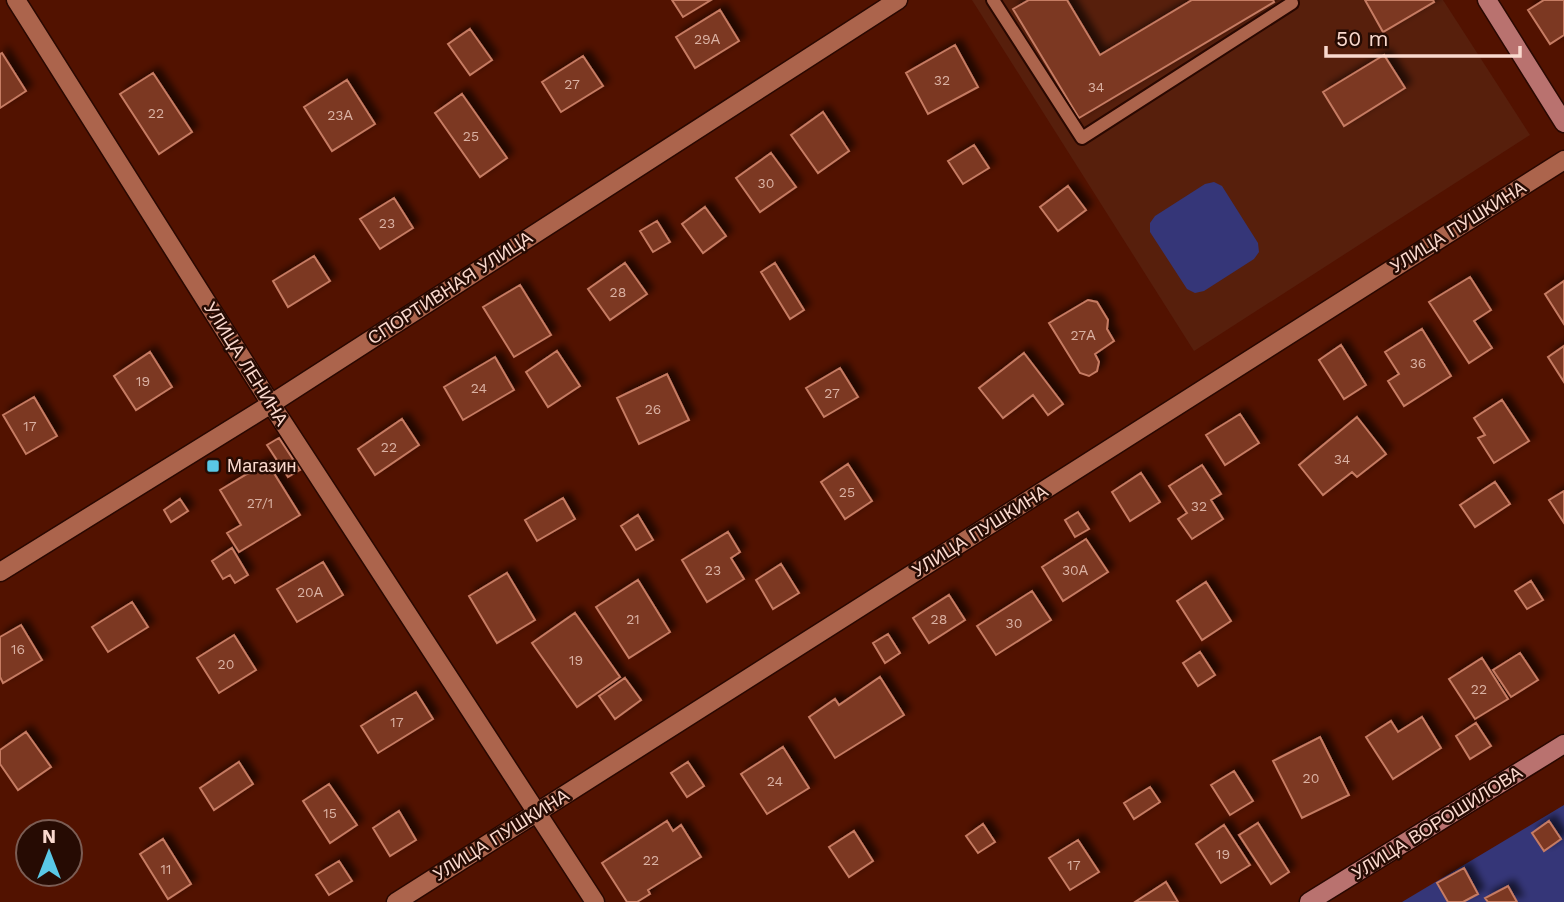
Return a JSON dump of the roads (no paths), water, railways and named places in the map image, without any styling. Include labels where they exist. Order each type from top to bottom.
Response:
[{"type":"street","name":"УЛИЦА ЛЕНИНА","points":[[16,0],[271,404],[595,902]]},
{"type":"street","name":"СПОРТИВНАЯ УЛИЦА","points":[[0,572],[271,404],[898,0]]},
{"type":"street","points":[[1487,0],[1564,123]]},
{"type":"street","name":"УЛИЦА ПУШКИНА","points":[[396,902],[1564,160]]},
{"type":"street","name":"УЛИЦА ВОРОШИЛОВА","points":[[1309,902],[1564,744]]},
{"type":"lane","points":[[993,0],[1082,138],[1292,3]]},
{"type":"place","name":"Магазин","points":[[213,466]]}]
